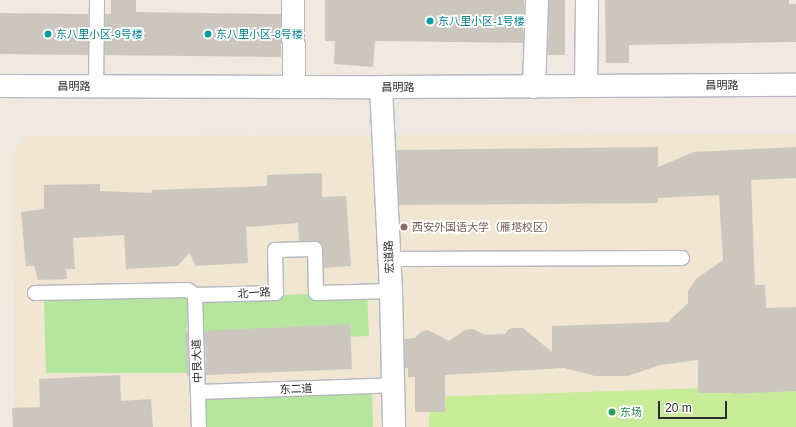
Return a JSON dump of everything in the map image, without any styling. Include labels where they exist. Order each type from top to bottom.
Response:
[{"type":"street","points":[[293,0],[294,87]]},
{"type":"street","points":[[534,87],[537,0]]},
{"type":"street","points":[[586,86],[587,0]]},
{"type":"street","name":"昌明路","points":[[0,86],[534,87],[796,85]]},
{"type":"street","name":"宏道路","points":[[381,87],[391,291],[394,427]]},
{"type":"lane","points":[[96,86],[97,0]]},
{"type":"lane","name":"北一路","points":[[35,293],[188,290],[195,295],[276,293],[275,250],[315,249],[316,293],[391,291]]},
{"type":"lane","points":[[389,260],[682,258]]},
{"type":"lane","name":"中艮大道","points":[[195,295],[199,427]]},
{"type":"lane","name":"东二道","points":[[198,392],[394,385]]},
{"type":"shaded area","name":"西安外国语大学（雁塔校区）","points":[[796,134],[796,427],[15,427],[12,156],[24,136]]},
{"type":"green space","points":[[367,292],[369,336],[202,342],[201,298]]},
{"type":"green space","points":[[187,296],[187,373],[46,373],[44,298]]},
{"type":"green space","name":"东场","points":[[796,385],[796,427],[429,427],[429,397]]},
{"type":"green space","points":[[372,391],[373,427],[207,427],[206,397]]},
{"type":"building","name":"东八里小区-8号楼","points":[[111,0],[136,0],[136,12],[281,14],[281,57],[105,55],[105,14],[111,14]]},
{"type":"building","name":"东八里小区-1号楼","points":[[325,0],[524,0],[523,43],[375,41],[373,67],[334,64],[335,41],[325,41]]},
{"type":"building","points":[[549,0],[565,0],[565,55],[548,55]]},
{"type":"building","points":[[605,0],[789,0],[789,4],[796,4],[796,42],[629,45],[629,63],[606,63]]},
{"type":"building","name":"东八里小区-9号楼","points":[[0,13],[88,14],[88,55],[0,54]]},
{"type":"building","points":[[658,147],[658,167],[694,152],[796,147],[796,178],[751,180],[755,285],[765,285],[766,308],[796,307],[796,391],[733,394],[698,393],[698,360],[660,365],[628,376],[595,376],[564,368],[445,375],[445,412],[415,412],[415,377],[408,377],[408,368],[405,368],[405,339],[415,338],[421,332],[427,330],[449,341],[465,330],[473,329],[485,335],[505,334],[509,329],[523,328],[552,352],[552,326],[668,322],[688,303],[688,291],[696,279],[723,260],[719,195],[658,198],[658,203],[399,205],[397,150]]},
{"type":"building","points":[[322,173],[322,197],[346,196],[351,266],[324,268],[322,245],[315,241],[299,241],[298,223],[246,227],[248,263],[196,266],[189,253],[178,266],[126,269],[124,235],[73,238],[75,269],[66,269],[67,279],[38,280],[34,266],[26,266],[21,212],[44,209],[44,185],[100,184],[100,191],[152,193],[152,190],[267,186],[267,175]]},
{"type":"building","points":[[350,324],[352,369],[206,375],[205,331]]},
{"type":"building","points":[[185,331],[188,331],[189,376],[187,376]]},
{"type":"building","points":[[120,375],[121,401],[151,399],[153,427],[13,427],[12,408],[40,407],[39,379]]},
{"type":"place","name":"东八里小区-1号楼","points":[[430,21]]},
{"type":"place","name":"东八里小区-9号楼","points":[[48,34]]},
{"type":"place","name":"东八里小区-8号楼","points":[[208,34]]},
{"type":"place","name":"西安外国语大学（雁塔校区）","points":[[404,227]]},
{"type":"place","name":"东场","points":[[612,412]]}]
